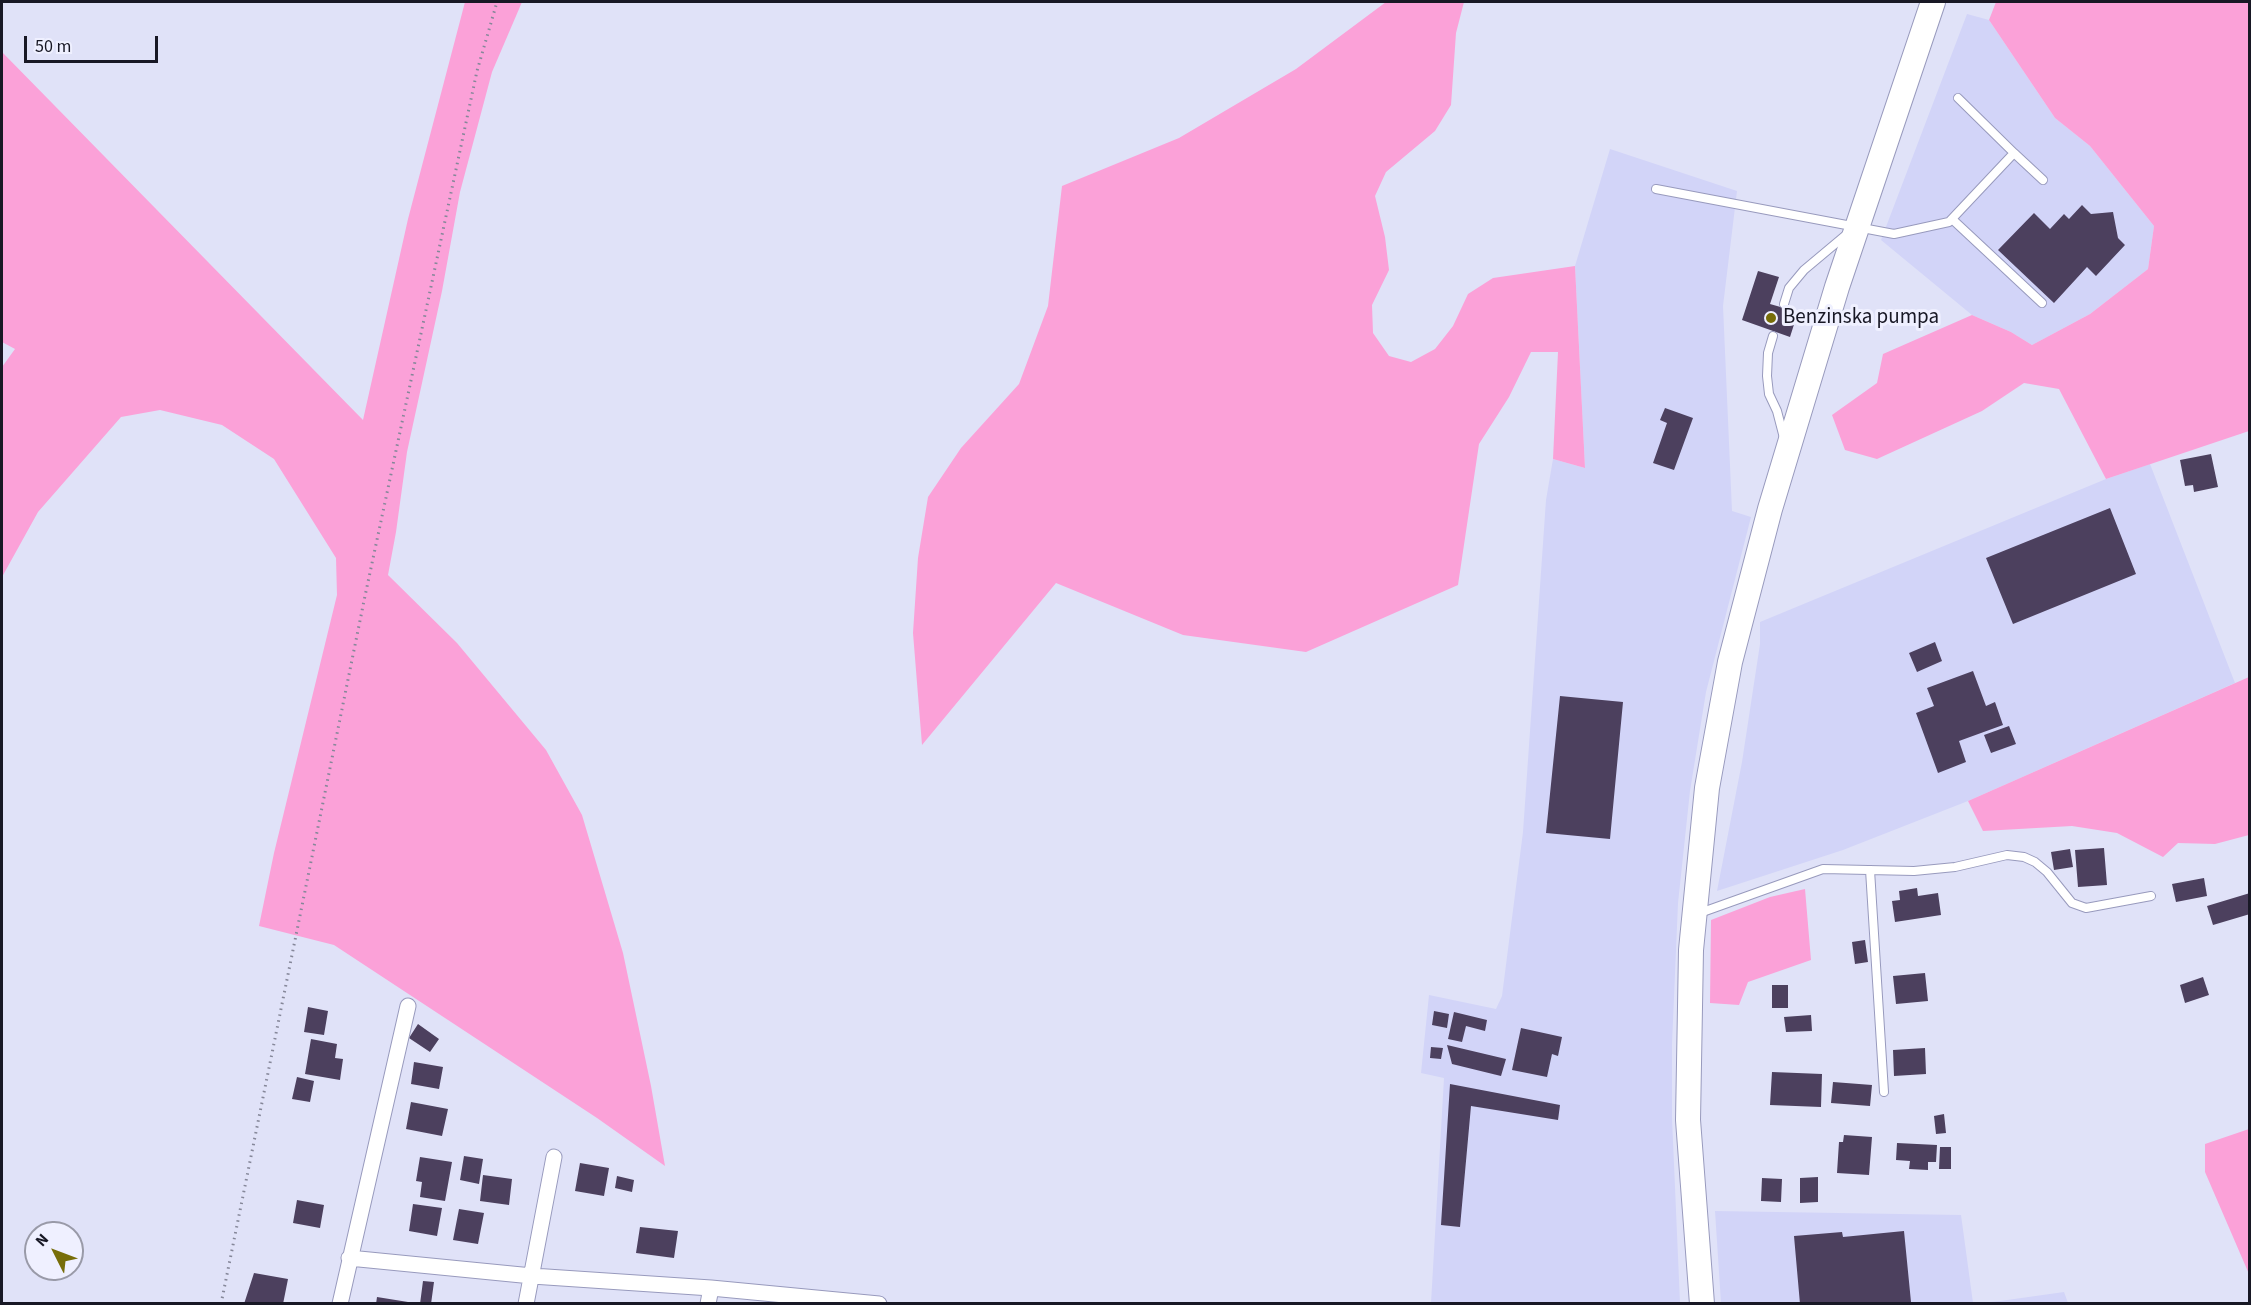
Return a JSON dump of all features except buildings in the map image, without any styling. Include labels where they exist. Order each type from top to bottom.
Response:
[{"type":"main road","points":[[1702,1304],[1688,1120],[1693,916],[1707,788],[1730,663],[1788,451],[1857,225],[1934,2]]},
{"type":"street","points":[[340,1304],[408,1006]]},
{"type":"street","points":[[526,1304],[554,1157]]},
{"type":"street","points":[[349,1258],[710,1296],[879,1304]]},
{"type":"lane","points":[[1958,98],[2043,180]]},
{"type":"lane","points":[[1656,189],[1857,225],[1894,234],[1949,222],[2014,153]]},
{"type":"lane","points":[[1952,219],[2042,303]]},
{"type":"lane","points":[[1784,304],[1789,288],[1804,270],[1857,225]]},
{"type":"lane","points":[[1773,336],[1768,353],[1768,385],[1788,451]]},
{"type":"lane","points":[[1693,916],[1823,869],[1914,871],[1955,867],[2007,855],[2035,861],[2072,903],[2086,908],[2151,896]]},
{"type":"lane","points":[[1870,870],[1884,1092]]},
{"type":"path","points":[[221,1304],[372,561],[474,82],[497,2]]},
{"type":"shaded area","points":[[465,2],[522,2],[492,72],[460,192],[442,291],[407,452],[388,575],[457,643],[546,750],[582,815],[623,953],[665,1166],[597,1118],[334,945],[259,926],[274,853],[337,595],[336,558],[274,459],[222,425],[160,410],[121,417],[38,512],[2,577],[2,367],[15,349],[2,342],[2,52],[363,420],[408,219]]},
{"type":"shaded area","points":[[1386,2],[1464,2],[1456,33],[1451,105],[1435,131],[1386,172],[1375,196],[1385,237],[1389,270],[1372,305],[1373,333],[1389,356],[1411,362],[1435,349],[1453,326],[1468,294],[1493,278],[1575,266],[1585,468],[1553,459],[1558,352],[1531,352],[1509,397],[1479,444],[1458,585],[1306,652],[1183,635],[1056,583],[922,745],[913,633],[918,558],[928,497],[961,448],[1019,384],[1048,306],[1062,186],[1179,138],[1296,69]]},
{"type":"shaded area","points":[[1996,2],[2249,2],[2249,431],[2106,479],[2059,389],[2024,383],[1982,411],[1877,459],[1845,450],[1832,415],[1877,383],[1883,354],[1972,315],[2011,332],[2032,345],[2090,314],[2148,269],[2154,226],[2090,146],[2055,118],[1989,20]]},
{"type":"shaded area","points":[[1967,14],[1989,20],[2055,118],[2090,146],[2154,226],[2148,269],[2090,314],[2032,345],[2011,332],[1972,315],[1881,240]]},
{"type":"shaded area","points":[[1610,149],[1737,191],[1723,306],[1732,511],[1751,517],[1706,692],[1690,791],[1678,903],[1672,1044],[1672,1118],[1680,1303],[1431,1303],[1444,1078],[1421,1073],[1429,995],[1496,1009],[1502,996],[1523,832],[1546,500],[1553,459],[1585,468],[1575,266]]},
{"type":"shaded area","points":[[2150,464],[2235,683],[1968,801],[1843,850],[1717,891],[1742,762],[1760,644],[1760,622],[2106,479]]},
{"type":"shaded area","points":[[2249,677],[2249,835],[2215,844],[2178,843],[2163,857],[2117,833],[2072,826],[1983,831],[1968,801]]},
{"type":"shaded area","points":[[1805,889],[1811,960],[1748,982],[1739,1005],[1710,1003],[1711,920],[1770,897]]},
{"type":"shaded area","points":[[2250,1129],[2249,1274],[2205,1172],[2205,1144]]},
{"type":"shaded area","points":[[1715,1211],[1961,1215],[1973,1303],[1721,1303]]},
{"type":"shaded area","points":[[2064,1292],[2068,1303],[1979,1303],[2000,1301]]},
{"type":"place","name":"Benzinska pumpa","points":[[1771,318]]}]
